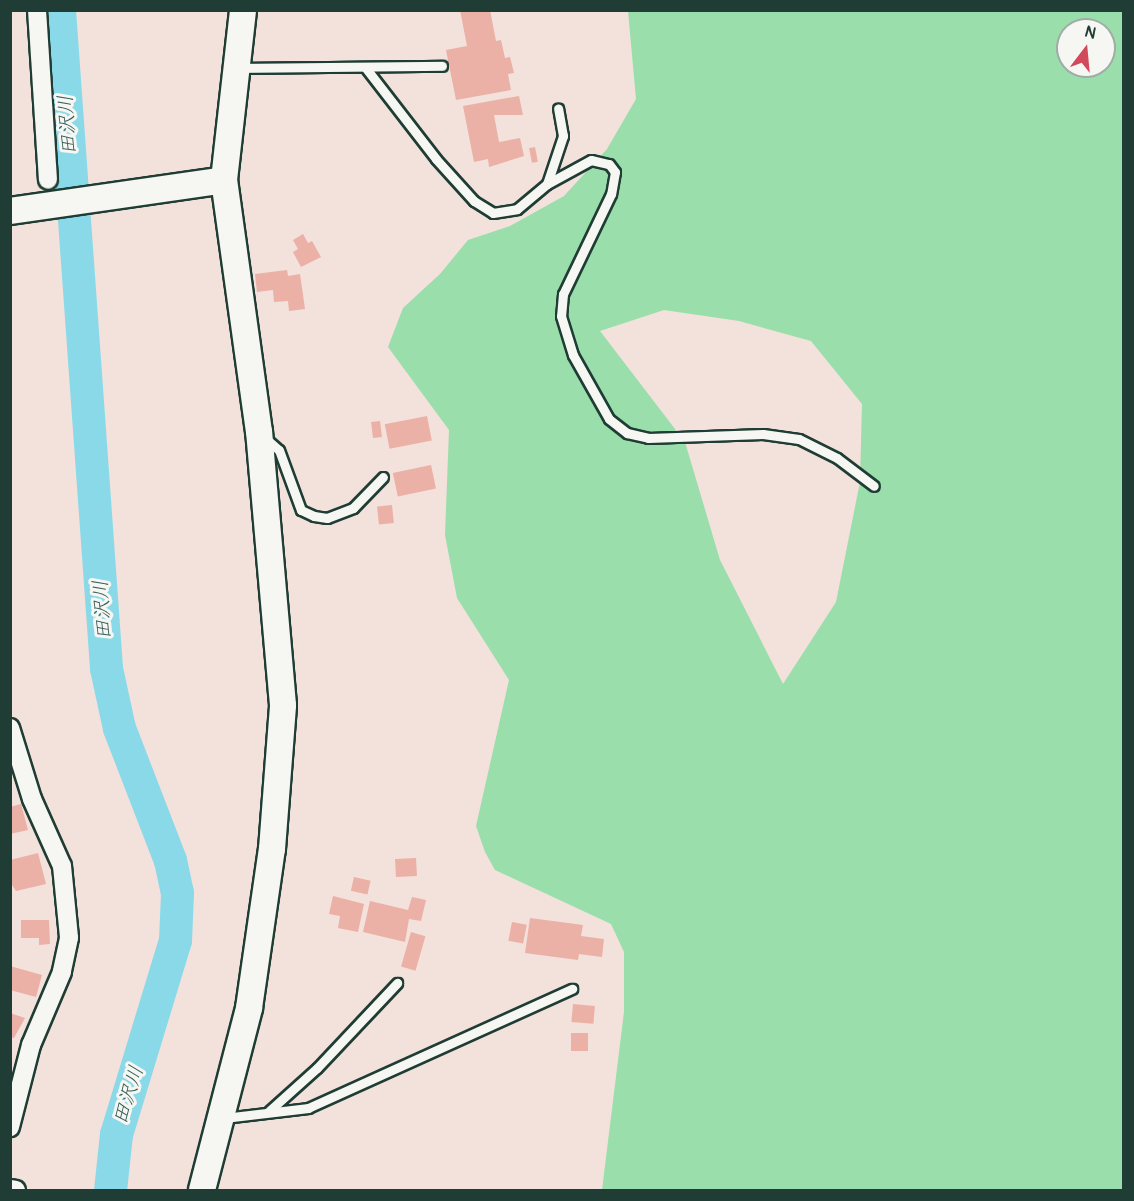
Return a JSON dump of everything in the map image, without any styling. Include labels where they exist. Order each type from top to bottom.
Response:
[{"type":"street","points":[[37,10],[48,180]]},
{"type":"street","points":[[203,1190],[249,1008],[272,849],[281,751],[282,675],[268,561],[259,432],[224,180],[243,10]]},
{"type":"street","points":[[10,211],[224,180]]},
{"type":"street","points":[[10,728],[32,800],[62,866],[69,938],[62,972],[31,1045],[10,1126]]},
{"type":"street","points":[[10,1189],[16,1191]]},
{"type":"lane","points":[[236,68],[442,66]]},
{"type":"lane","points":[[365,67],[436,159],[474,201],[493,213],[504,214],[527,204],[547,184],[591,160],[609,164],[615,172],[611,194],[563,294],[561,316],[573,355],[609,419],[627,433],[648,438],[763,434],[799,439],[837,458],[874,486]]},
{"type":"lane","points":[[547,184],[563,136],[558,108]]},
{"type":"lane","points":[[259,432],[279,450],[301,510],[314,516],[327,518],[353,508],[383,477]]},
{"type":"lane","points":[[269,1111],[316,1068],[397,983]]},
{"type":"lane","points":[[222,1118],[308,1108],[572,989]]},
{"type":"green space","points":[[628,11],[1123,11],[1123,1190],[602,1190],[624,1012],[624,952],[611,924],[495,870],[485,852],[476,826],[509,680],[457,598],[445,535],[449,430],[388,347],[403,308],[440,274],[468,240],[510,226],[564,196],[607,149],[636,99]],"holes":[[[664,310],[739,321],[811,341],[862,404],[860,482],[836,602],[783,684],[720,560],[685,442],[600,331]]]},
{"type":"building","points":[[460,10],[490,10],[496,41],[501,40],[505,58],[510,57],[514,73],[508,74],[511,90],[456,100],[446,50],[467,46]]},
{"type":"building","points":[[519,96],[523,115],[494,115],[499,142],[520,138],[524,156],[489,167],[488,159],[474,162],[463,106]]},
{"type":"building","points":[[535,147],[538,162],[532,163],[529,148]]},
{"type":"building","points":[[303,234],[308,243],[312,241],[321,257],[301,267],[293,252],[298,249],[293,240]]},
{"type":"building","points":[[287,270],[288,276],[300,274],[305,309],[289,311],[288,301],[274,302],[273,290],[257,292],[255,274]]},
{"type":"building","points":[[427,416],[432,441],[390,449],[385,424]]},
{"type":"building","points":[[380,421],[382,437],[373,438],[371,422]]},
{"type":"building","points":[[431,465],[436,488],[398,497],[393,473]]},
{"type":"building","points":[[392,505],[394,523],[379,524],[377,507]]},
{"type":"building","points":[[21,804],[28,830],[10,834],[10,807]]},
{"type":"building","points":[[38,853],[46,884],[16,891],[10,882],[10,860]]},
{"type":"building","points":[[416,858],[417,876],[396,877],[395,859]]},
{"type":"building","points":[[354,877],[371,881],[367,894],[351,891]]},
{"type":"building","points":[[333,896],[364,904],[358,932],[338,928],[340,916],[329,914]]},
{"type":"building","points":[[412,897],[426,900],[421,921],[409,919],[405,942],[363,932],[370,901],[408,910]]},
{"type":"building","points":[[530,918],[583,925],[581,936],[604,939],[602,957],[579,954],[578,960],[525,953]]},
{"type":"building","points":[[21,920],[49,920],[50,944],[39,945],[39,938],[21,938]]},
{"type":"building","points":[[512,922],[527,925],[523,944],[508,941]]},
{"type":"building","points":[[411,932],[425,936],[415,971],[401,967]]},
{"type":"building","points":[[10,966],[42,975],[36,997],[10,990]]},
{"type":"building","points":[[573,1004],[595,1006],[593,1024],[571,1022]]},
{"type":"building","points":[[10,1013],[25,1018],[14,1038],[10,1037]]},
{"type":"building","points":[[571,1033],[588,1033],[588,1051],[571,1051]]},
{"type":"waterway","name":"田沢川","points":[[59,10],[106,668],[119,728],[170,860],[177,893],[175,940],[116,1134],[110,1190]]}]
